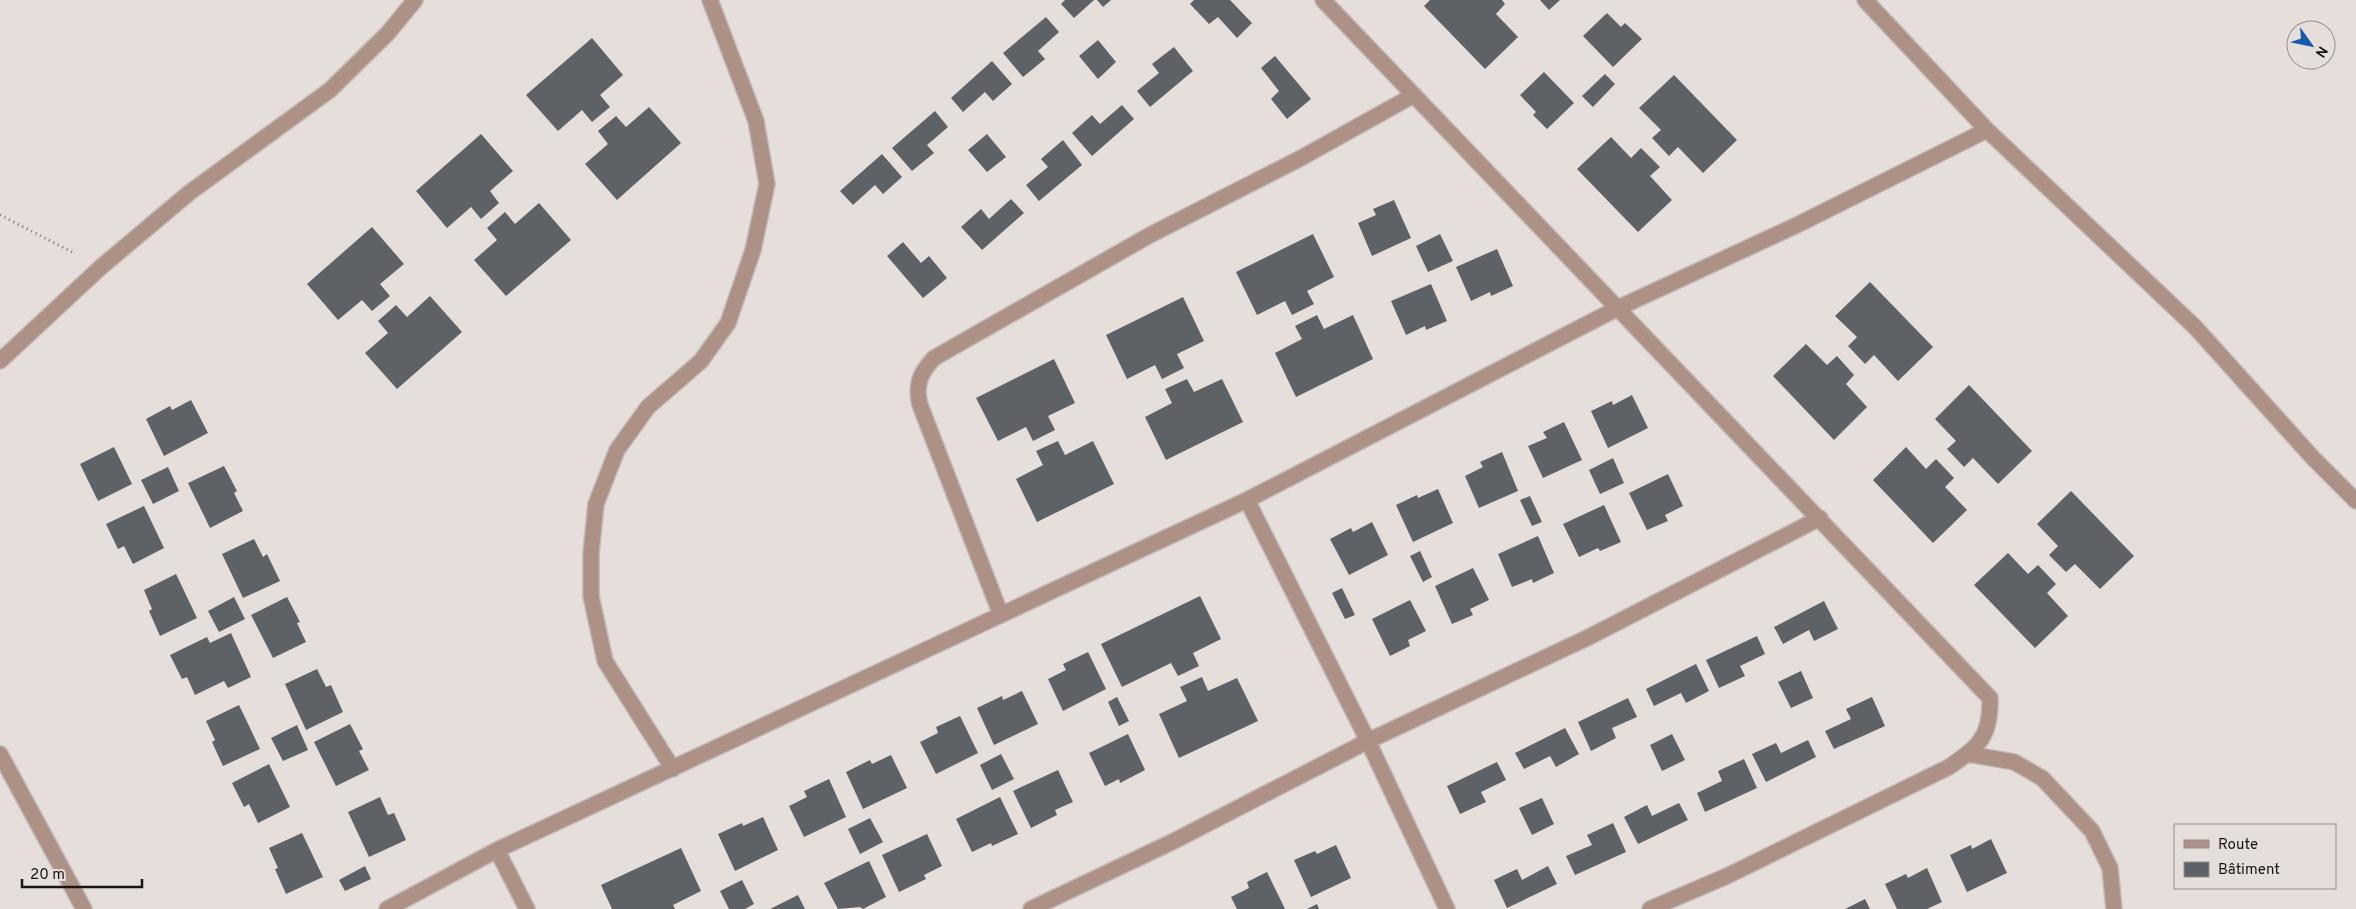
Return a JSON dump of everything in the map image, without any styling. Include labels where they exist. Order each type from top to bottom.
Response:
[{"type":"street","points":[[0,361],[101,267],[189,193],[330,90],[388,33],[415,0]]},
{"type":"street","points":[[673,769],[605,661],[591,596],[591,553],[596,504],[617,450],[648,406],[700,361],[728,323],[753,250],[767,184],[756,120],[710,0]]},
{"type":"street","points":[[1323,0],[1990,698],[1990,721],[1982,738],[1968,754],[1949,767],[1727,876],[1650,909]]},
{"type":"street","points":[[1865,0],[1987,130],[2195,326],[2313,458],[2356,501]]},
{"type":"street","points":[[1001,615],[920,405],[916,391],[920,376],[926,366],[934,358],[1150,235],[1301,158],[1414,94]]},
{"type":"street","points":[[387,909],[497,850],[1247,500],[1618,308],[1797,225],[1987,130]]},
{"type":"street","points":[[1247,500],[1368,741],[1447,909]]},
{"type":"street","points":[[1031,909],[1172,842],[1368,741],[1589,637],[1820,518]]},
{"type":"street","points":[[0,754],[84,909]]},
{"type":"street","points":[[1968,754],[2014,762],[2042,778],[2092,831],[2110,868],[2114,909]]},
{"type":"street","points":[[497,850],[527,909]]},
{"type":"path","points":[[0,215],[101,267]]},
{"type":"building","points":[[1065,0],[1094,0],[1074,18],[1061,4]]},
{"type":"building","points":[[1097,0],[1111,0],[1103,7]]},
{"type":"building","points":[[1194,0],[1230,0],[1252,23],[1237,38],[1218,17],[1209,24],[1190,4]]},
{"type":"building","points":[[1430,0],[1502,0],[1505,4],[1496,14],[1518,37],[1485,69],[1424,6]]},
{"type":"building","points":[[1540,0],[1560,0],[1549,10]]},
{"type":"building","points":[[1607,13],[1621,27],[1625,23],[1642,39],[1613,67],[1583,36]]},
{"type":"building","points":[[1046,17],[1059,32],[1038,51],[1045,59],[1023,77],[1003,53]]},
{"type":"building","points":[[592,38],[623,75],[600,95],[610,107],[592,122],[582,110],[558,131],[526,95]]},
{"type":"building","points":[[1098,40],[1116,62],[1098,79],[1079,56]]},
{"type":"building","points":[[1174,47],[1193,71],[1150,107],[1137,91],[1159,73],[1152,64]]},
{"type":"building","points":[[1275,56],[1311,99],[1287,119],[1271,99],[1279,91],[1261,68]]},
{"type":"building","points":[[992,61],[1012,84],[993,101],[985,92],[963,112],[951,98]]},
{"type":"building","points":[[1544,72],[1574,103],[1547,129],[1533,115],[1536,112],[1520,95]]},
{"type":"building","points":[[1605,74],[1615,84],[1593,107],[1582,96]]},
{"type":"building","points":[[1674,75],[1737,140],[1703,173],[1678,147],[1669,156],[1652,138],[1661,130],[1639,108]]},
{"type":"building","points":[[1122,105],[1134,119],[1092,156],[1072,133],[1092,115],[1100,124]]},
{"type":"building","points":[[649,107],[681,143],[617,200],[585,164],[608,144],[598,131],[616,116],[626,127]]},
{"type":"building","points":[[935,111],[948,127],[927,145],[934,153],[912,171],[892,148]]},
{"type":"building","points":[[481,134],[513,171],[490,191],[499,203],[481,219],[471,207],[447,228],[416,191]]},
{"type":"building","points":[[987,134],[1006,157],[987,172],[968,150]]},
{"type":"building","points":[[1611,137],[1631,158],[1641,148],[1660,167],[1650,176],[1672,200],[1638,232],[1577,169]]},
{"type":"building","points":[[1063,140],[1082,165],[1039,201],[1026,185],[1048,167],[1041,159]]},
{"type":"building","points":[[882,154],[902,177],[883,194],[875,185],[853,205],[840,191]]},
{"type":"building","points":[[1011,199],[1024,213],[982,250],[961,227],[981,209],[989,219]]},
{"type":"building","points":[[1394,200],[1411,238],[1372,256],[1358,223],[1376,215],[1373,209]]},
{"type":"building","points":[[539,203],[571,240],[506,296],[474,260],[497,240],[487,228],[505,212],[515,224]]},
{"type":"building","points":[[372,227],[404,264],[380,284],[390,296],[372,311],[362,300],[338,320],[307,284]]},
{"type":"building","points":[[1313,234],[1334,277],[1307,291],[1314,304],[1292,315],[1285,301],[1257,315],[1236,272]]},
{"type":"building","points":[[1440,234],[1453,261],[1428,272],[1416,246]]},
{"type":"building","points":[[903,242],[921,263],[929,256],[947,278],[923,298],[887,256]]},
{"type":"building","points":[[1497,249],[1513,286],[1491,296],[1490,292],[1471,301],[1456,267]]},
{"type":"building","points":[[1870,282],[1933,347],[1898,381],[1874,355],[1865,364],[1848,346],[1857,337],[1835,316]]},
{"type":"building","points":[[1431,284],[1447,321],[1426,330],[1425,326],[1406,335],[1391,301]]},
{"type":"building","points":[[430,296],[462,332],[397,389],[365,353],[388,333],[378,321],[396,305],[407,317]]},
{"type":"building","points":[[1183,297],[1204,341],[1177,354],[1184,368],[1162,379],[1155,365],[1127,379],[1106,335]]},
{"type":"building","points":[[1317,315],[1324,329],[1353,315],[1373,359],[1296,397],[1275,353],[1302,339],[1295,326]]},
{"type":"building","points":[[1806,344],[1827,365],[1837,356],[1854,375],[1846,384],[1867,407],[1834,440],[1773,376]]},
{"type":"building","points":[[1054,359],[1075,403],[1048,416],[1055,430],[1033,441],[1026,427],[998,441],[976,398]]},
{"type":"building","points":[[1187,379],[1194,392],[1222,379],[1243,422],[1166,460],[1145,417],[1172,403],[1165,389]]},
{"type":"building","points":[[1969,385],[2032,451],[1998,484],[1973,458],[1964,467],[1947,449],[1956,441],[1935,419]]},
{"type":"building","points":[[1632,395],[1648,428],[1608,448],[1591,411],[1612,401],[1613,405]]},
{"type":"building","points":[[191,400],[208,433],[164,456],[146,419],[170,406],[172,410]]},
{"type":"building","points":[[1564,422],[1582,460],[1543,478],[1528,446],[1547,438],[1543,432]]},
{"type":"building","points":[[1058,441],[1065,455],[1093,441],[1114,484],[1037,522],[1016,479],[1043,465],[1036,451]]},
{"type":"building","points":[[114,447],[132,484],[98,501],[80,464]]},
{"type":"building","points":[[1906,447],[1926,469],[1936,459],[1954,478],[1945,487],[1967,510],[1933,543],[1873,480]]},
{"type":"building","points":[[1502,452],[1518,491],[1479,508],[1465,476],[1483,467],[1480,462]]},
{"type":"building","points":[[1613,458],[1624,483],[1600,494],[1589,470]]},
{"type":"building","points":[[224,466],[237,491],[234,493],[243,511],[210,528],[188,483]]},
{"type":"building","points":[[168,467],[179,491],[153,504],[141,480]]},
{"type":"building","points":[[1668,474],[1683,506],[1665,515],[1668,521],[1647,530],[1629,493]]},
{"type":"building","points":[[1438,489],[1453,523],[1413,542],[1396,505],[1417,495],[1418,498]]},
{"type":"building","points":[[2071,491],[2134,556],[2100,589],[2075,564],[2066,572],[2049,555],[2058,546],[2037,524]]},
{"type":"building","points":[[1530,496],[1542,522],[1532,526],[1520,500]]},
{"type":"building","points":[[1604,505],[1621,542],[1600,551],[1598,548],[1579,557],[1563,524]]},
{"type":"building","points":[[144,506],[164,548],[133,564],[124,546],[118,549],[106,524]]},
{"type":"building","points":[[1372,522],[1388,555],[1349,575],[1330,539],[1351,528],[1353,532]]},
{"type":"building","points":[[1538,536],[1554,573],[1533,583],[1532,579],[1512,587],[1498,554]]},
{"type":"building","points":[[254,539],[263,557],[267,554],[280,581],[243,598],[222,554]]},
{"type":"building","points":[[1420,551],[1432,577],[1423,582],[1410,556]]},
{"type":"building","points":[[2008,553],[2028,574],[2038,565],[2056,584],[2047,593],[2068,616],[2035,648],[1974,585]]},
{"type":"building","points":[[1473,568],[1489,600],[1470,609],[1473,615],[1452,624],[1435,586]]},
{"type":"building","points":[[176,574],[197,618],[160,636],[149,611],[152,609],[144,590]]},
{"type":"building","points":[[1342,588],[1355,615],[1345,619],[1332,593]]},
{"type":"building","points":[[1200,596],[1221,639],[1193,653],[1199,666],[1178,676],[1171,663],[1122,687],[1101,644]]},
{"type":"building","points":[[234,597],[245,619],[219,632],[208,611]]},
{"type":"building","points":[[287,597],[300,622],[297,623],[306,642],[273,658],[251,615]]},
{"type":"building","points":[[1410,600],[1426,631],[1408,640],[1410,646],[1390,656],[1372,619]]},
{"type":"building","points":[[1824,601],[1838,629],[1814,641],[1809,630],[1783,644],[1774,627]]},
{"type":"building","points":[[231,633],[251,677],[228,688],[224,681],[195,695],[187,677],[182,679],[170,655],[207,637],[210,643]]},
{"type":"building","points":[[1757,636],[1765,654],[1740,666],[1745,676],[1719,688],[1706,660]]},
{"type":"building","points":[[1088,652],[1106,689],[1063,711],[1048,679],[1066,670],[1063,664]]},
{"type":"building","points":[[1696,664],[1709,691],[1686,703],[1681,693],[1654,706],[1646,689]]},
{"type":"building","points":[[317,669],[326,687],[331,685],[343,712],[306,730],[285,684]]},
{"type":"building","points":[[1801,671],[1813,698],[1791,708],[1778,682]]},
{"type":"building","points":[[1202,677],[1208,691],[1237,678],[1258,721],[1179,758],[1159,714],[1187,701],[1180,687]]},
{"type":"building","points":[[1022,691],[1038,724],[994,745],[977,708],[1002,696],[1003,700]]},
{"type":"building","points":[[1117,697],[1129,721],[1119,726],[1108,702]]},
{"type":"building","points":[[1872,697],[1885,726],[1834,749],[1825,731],[1851,719],[1846,709]]},
{"type":"building","points":[[1628,698],[1637,717],[1612,728],[1616,738],[1591,751],[1578,722]]},
{"type":"building","points":[[239,705],[260,749],[223,766],[212,742],[215,740],[206,721]]},
{"type":"building","points":[[960,716],[978,753],[936,774],[920,742],[938,733],[936,727]]},
{"type":"building","points":[[350,724],[363,749],[359,751],[369,770],[336,786],[314,742]]},
{"type":"building","points":[[297,725],[308,750],[283,761],[271,738]]},
{"type":"building","points":[[1565,728],[1579,754],[1556,767],[1550,756],[1524,769],[1515,753]]},
{"type":"building","points":[[1128,734],[1145,770],[1120,783],[1119,779],[1105,786],[1089,753]]},
{"type":"building","points":[[1672,734],[1685,760],[1662,771],[1650,745]]},
{"type":"building","points":[[1808,740],[1816,757],[1766,782],[1752,754],[1776,743],[1781,753]]},
{"type":"building","points":[[1001,754],[1014,779],[992,790],[980,765]]},
{"type":"building","points":[[891,755],[907,788],[863,809],[846,772],[870,760],[872,764]]},
{"type":"building","points":[[1744,759],[1757,788],[1705,812],[1697,793],[1722,781],[1718,771]]},
{"type":"building","points":[[1497,762],[1506,780],[1481,792],[1486,802],[1460,814],[1447,786]]},
{"type":"building","points":[[269,764],[290,807],[258,823],[249,804],[244,807],[232,783]]},
{"type":"building","points":[[1058,770],[1073,802],[1055,810],[1057,815],[1031,828],[1013,791]]},
{"type":"building","points":[[829,779],[846,817],[804,837],[789,806],[807,797],[804,791]]},
{"type":"building","points":[[380,797],[388,815],[394,813],[406,840],[369,857],[348,812]]},
{"type":"building","points":[[1000,797],[1018,834],[992,846],[991,843],[972,852],[956,819]]},
{"type":"building","points":[[1542,798],[1554,824],[1532,835],[1519,808]]},
{"type":"building","points":[[1679,803],[1688,820],[1638,844],[1624,817],[1647,805],[1652,816]]},
{"type":"building","points":[[763,817],[778,850],[735,871],[718,834],[742,823],[743,826]]},
{"type":"building","points":[[870,818],[883,842],[860,854],[848,829]]},
{"type":"building","points":[[1613,823],[1626,852],[1575,875],[1566,856],[1592,845],[1587,835]]},
{"type":"building","points":[[302,833],[323,877],[286,894],[275,869],[278,868],[269,848]]},
{"type":"building","points":[[927,834],[942,866],[924,875],[926,879],[899,892],[882,855]]},
{"type":"building","points":[[1991,839],[2007,873],[1967,892],[1950,855],[1971,845],[1972,849]]},
{"type":"building","points":[[1336,845],[1351,878],[1311,897],[1294,860],[1315,851],[1317,854]]},
{"type":"building","points":[[681,848],[701,891],[673,905],[675,909],[612,909],[601,885]]},
{"type":"building","points":[[869,861],[886,897],[863,909],[860,907],[838,909],[824,883]]},
{"type":"building","points":[[365,866],[371,879],[345,891],[339,880]]},
{"type":"building","points":[[1548,866],[1557,884],[1507,908],[1494,880],[1517,869],[1522,880]]},
{"type":"building","points":[[1927,868],[1942,902],[1927,909],[1897,909],[1885,884],[1906,874],[1908,878]]},
{"type":"building","points":[[1267,872],[1285,909],[1237,909],[1231,897],[1249,888],[1247,882]]},
{"type":"building","points":[[742,880],[754,904],[745,909],[729,909],[720,891]]},
{"type":"building","points":[[798,895],[805,909],[770,909]]},
{"type":"building","points":[[1865,899],[1870,909],[1845,909]]},
{"type":"building","points":[[1317,904],[1319,909],[1307,909]]}]
